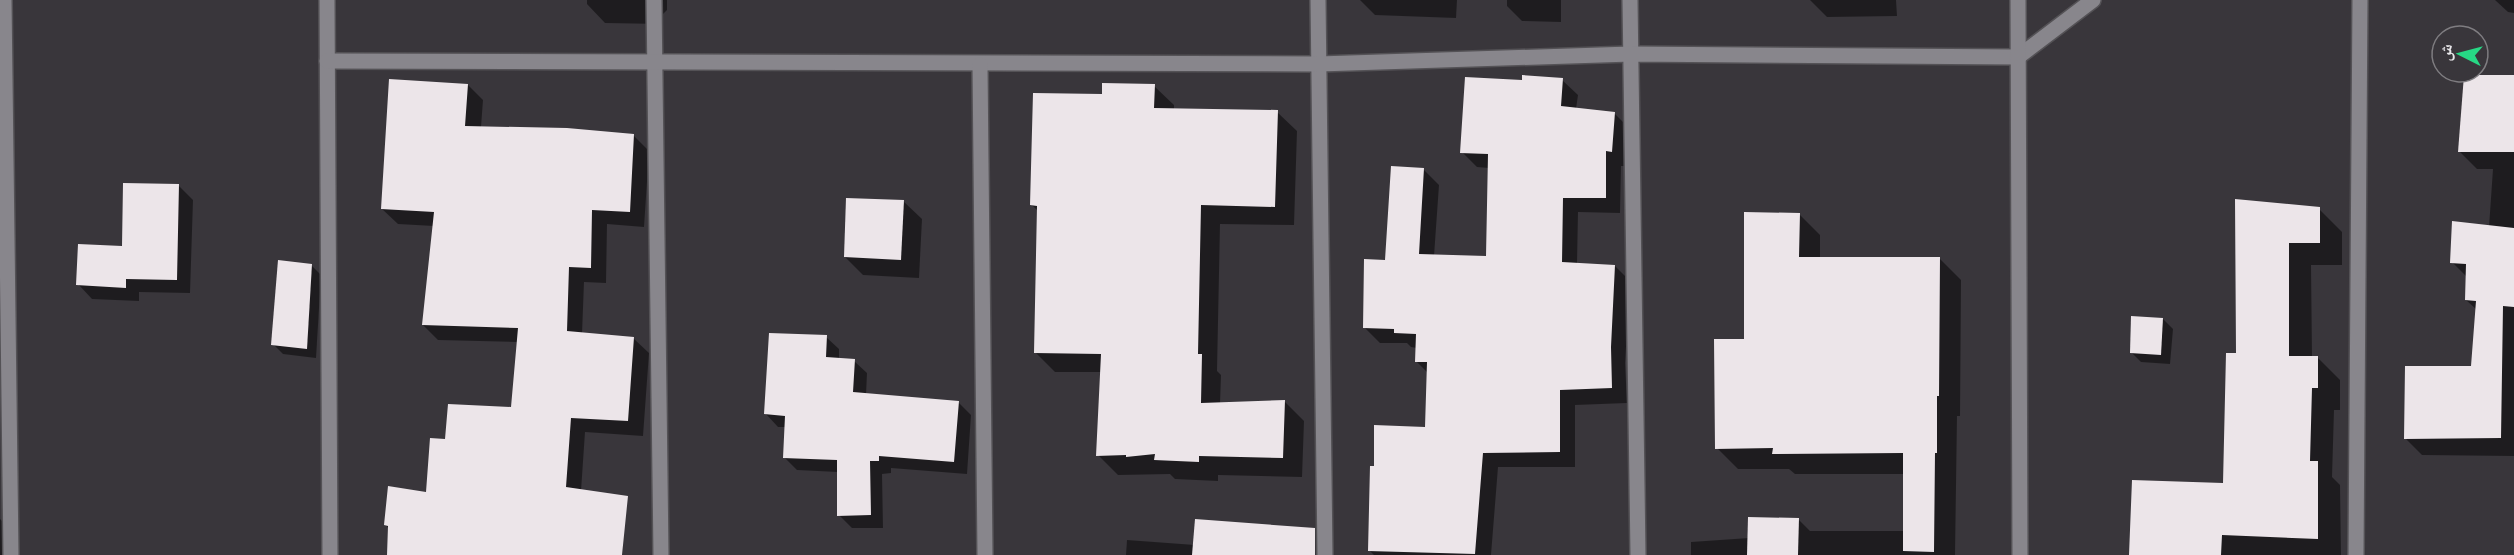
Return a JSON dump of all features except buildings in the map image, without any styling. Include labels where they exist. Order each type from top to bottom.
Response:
[{"type":"street","points":[[4,0],[11,555]]},
{"type":"street","points":[[327,0],[330,555]]},
{"type":"street","points":[[654,0],[661,555]]},
{"type":"street","points":[[1318,0],[1325,555]]},
{"type":"street","points":[[1630,0],[1638,555]]},
{"type":"street","points":[[2018,0],[2020,555]]},
{"type":"street","points":[[327,61],[1319,64],[1631,54],[2018,57],[2093,0]]},
{"type":"street","points":[[2356,555],[2360,0]]},
{"type":"street","points":[[980,64],[986,555]]}]
